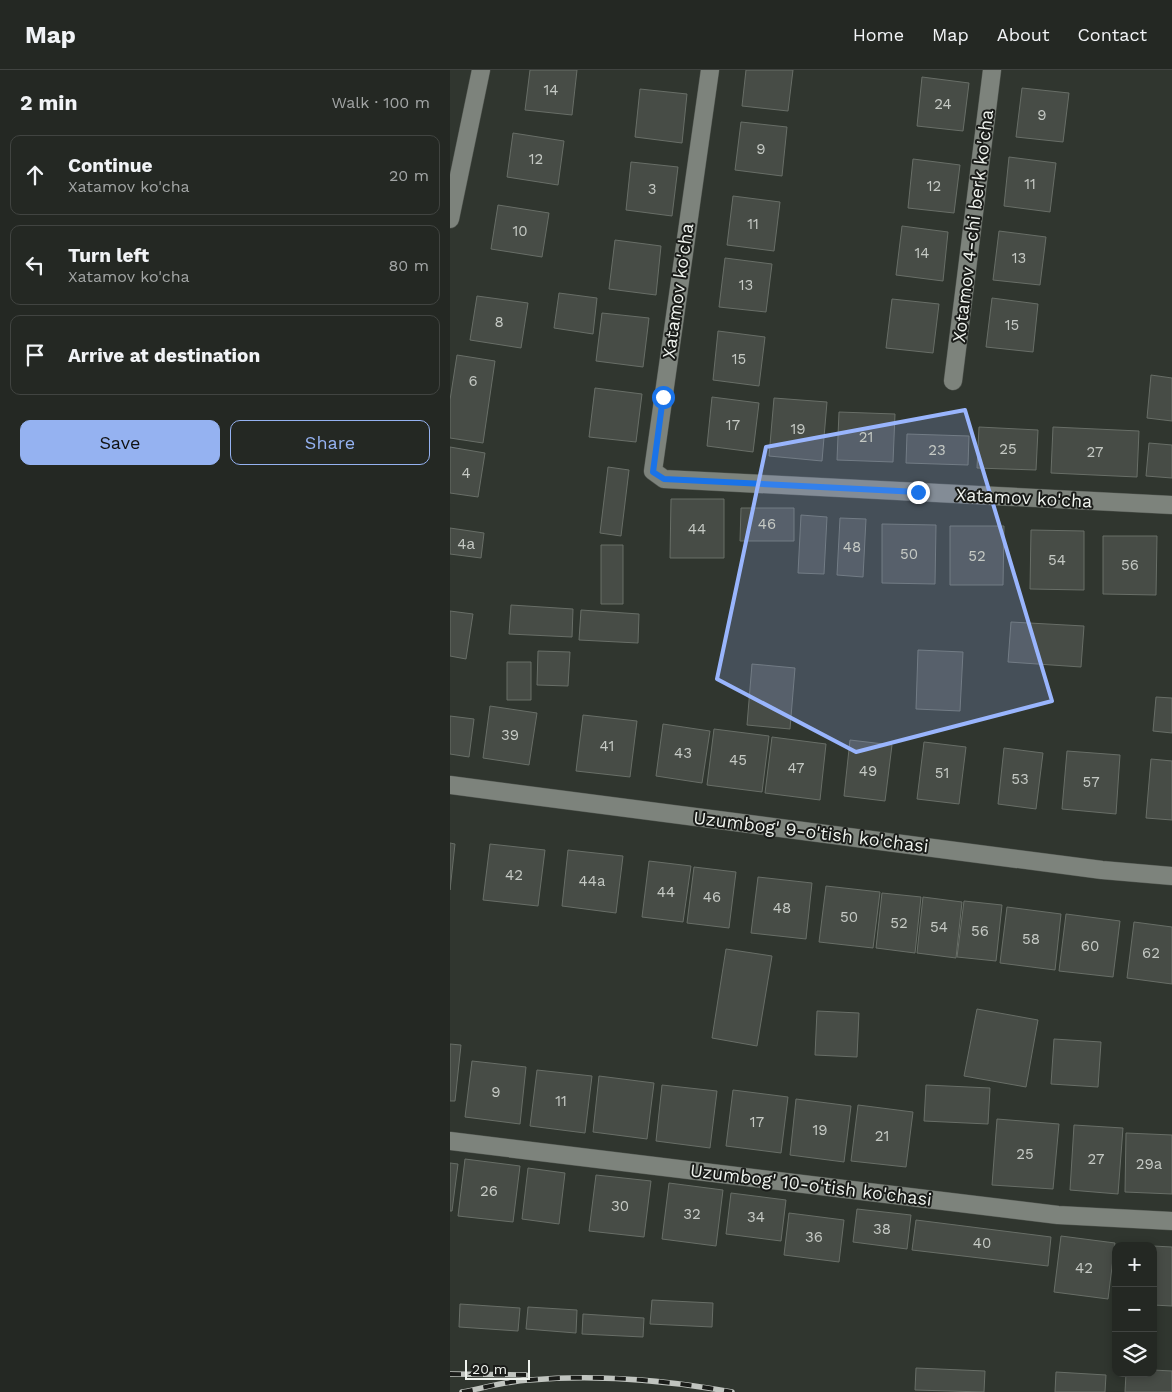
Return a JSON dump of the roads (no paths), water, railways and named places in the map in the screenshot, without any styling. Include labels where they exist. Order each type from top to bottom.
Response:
[{"type":"street","points":[[450,219],[481,70]]},
{"type":"street","name":"Xatamov ko'cha","points":[[710,70],[653,472],[664,479],[1172,505]]},
{"type":"street","name":"Xotamov 4-chi berk ko'cha","points":[[953,381],[992,70]]},
{"type":"street","name":"Uzumbog' 9-o'tish ko'chasi","points":[[450,785],[1102,870],[1172,876]]},
{"type":"street","name":"Uzumbog' 10-o'tish ko'chasi","points":[[450,1141],[1058,1215],[1172,1221]]},
{"type":"railway","points":[[450,1374],[526,1375]]},
{"type":"railway","points":[[462,1392],[504,1383],[555,1378],[632,1379],[732,1392]]}]
